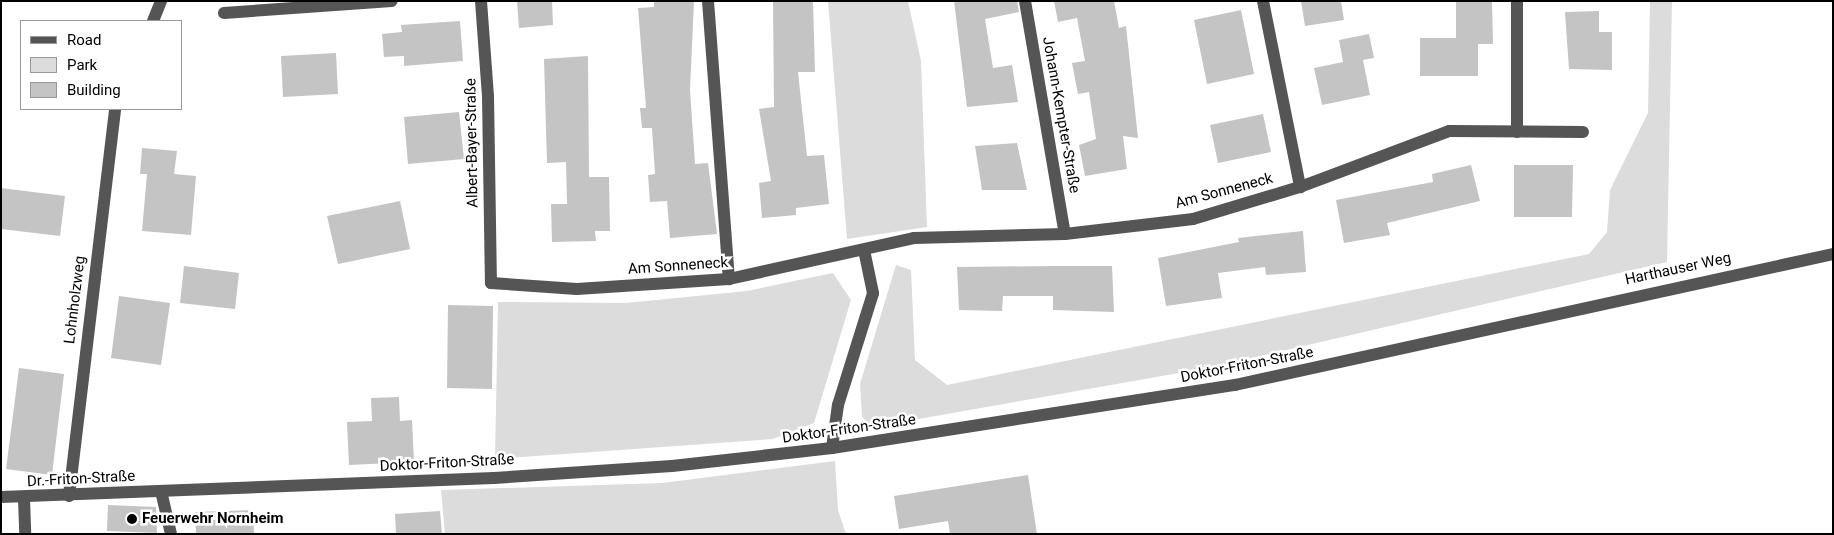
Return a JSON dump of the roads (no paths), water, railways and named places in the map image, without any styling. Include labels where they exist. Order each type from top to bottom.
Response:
[{"type":"street","points":[[152,20],[161,1]]},
{"type":"street","points":[[224,12],[392,1]]},
{"type":"street","name":"Albert-Bayer-Straße","points":[[481,1],[488,96],[491,283]]},
{"type":"street","points":[[708,1],[729,279]]},
{"type":"street","name":"Johann-Kempter-Straße","points":[[1025,1],[1066,234]]},
{"type":"street","points":[[1263,1],[1300,187]]},
{"type":"street","points":[[1517,1],[1517,132]]},
{"type":"street","name":"Lohnholzweg","points":[[69,496],[115,110]]},
{"type":"street","name":"Am Sonneneck","points":[[491,283],[578,289],[729,279],[921,238],[1066,234],[1193,219],[1300,187],[1449,131],[1583,132]]},
{"type":"street","points":[[832,448],[838,405],[872,294],[864,250]]},
{"type":"street","name":"Harthauser Weg","points":[[1530,318],[1833,254]]},
{"type":"street","name":"Doktor-Friton-Straße","points":[[161,491],[553,474],[832,448],[1235,385],[1530,318]]},
{"type":"street","points":[[161,491],[171,534]]},
{"type":"street","name":"Dr.-Friton-Straße","points":[[1,497],[24,498],[161,491]]},
{"type":"street","points":[[24,498],[25,534]]},
{"type":"place","name":"Feuerwehr Nornheim","points":[[132,519]]}]
